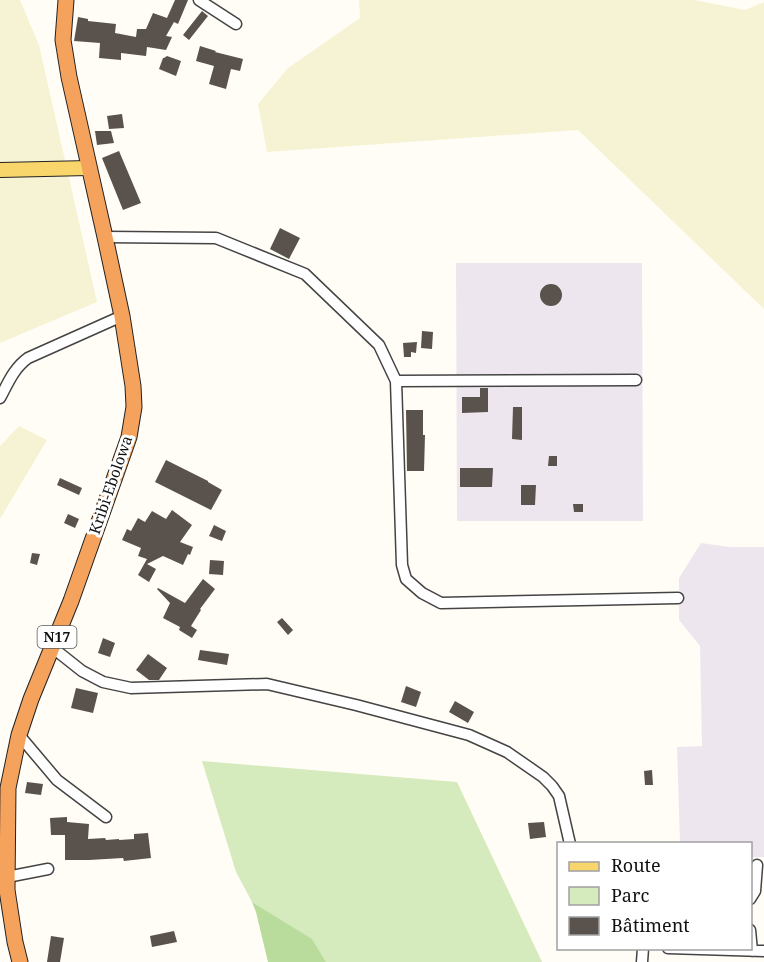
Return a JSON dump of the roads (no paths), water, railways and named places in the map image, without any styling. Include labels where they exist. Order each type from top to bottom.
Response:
[{"type":"highway","name":"Kribi-Ebolowa","points":[[20,962],[5,886],[8,788],[19,735],[129,437],[134,407],[122,316],[69,77],[63,40],[66,0]]},
{"type":"main road","points":[[0,171],[89,168]]},
{"type":"street","points":[[200,0],[236,24]]},
{"type":"street","points":[[105,237],[216,238],[305,274],[379,345],[396,381],[402,565],[406,579],[422,593],[441,603],[678,598]]},
{"type":"street","points":[[0,398],[15,371],[28,358],[122,316]]},
{"type":"street","points":[[396,381],[636,380]]},
{"type":"street","points":[[53,648],[93,677],[103,682],[131,688],[267,684],[469,735],[507,752],[552,786],[558,796],[570,842]]},
{"type":"street","points":[[19,735],[57,780],[106,817]]},
{"type":"street","points":[[752,896],[755,891],[757,864]]},
{"type":"street","points":[[5,886],[48,869]]},
{"type":"street","points":[[728,950],[758,951],[752,935]]}]
